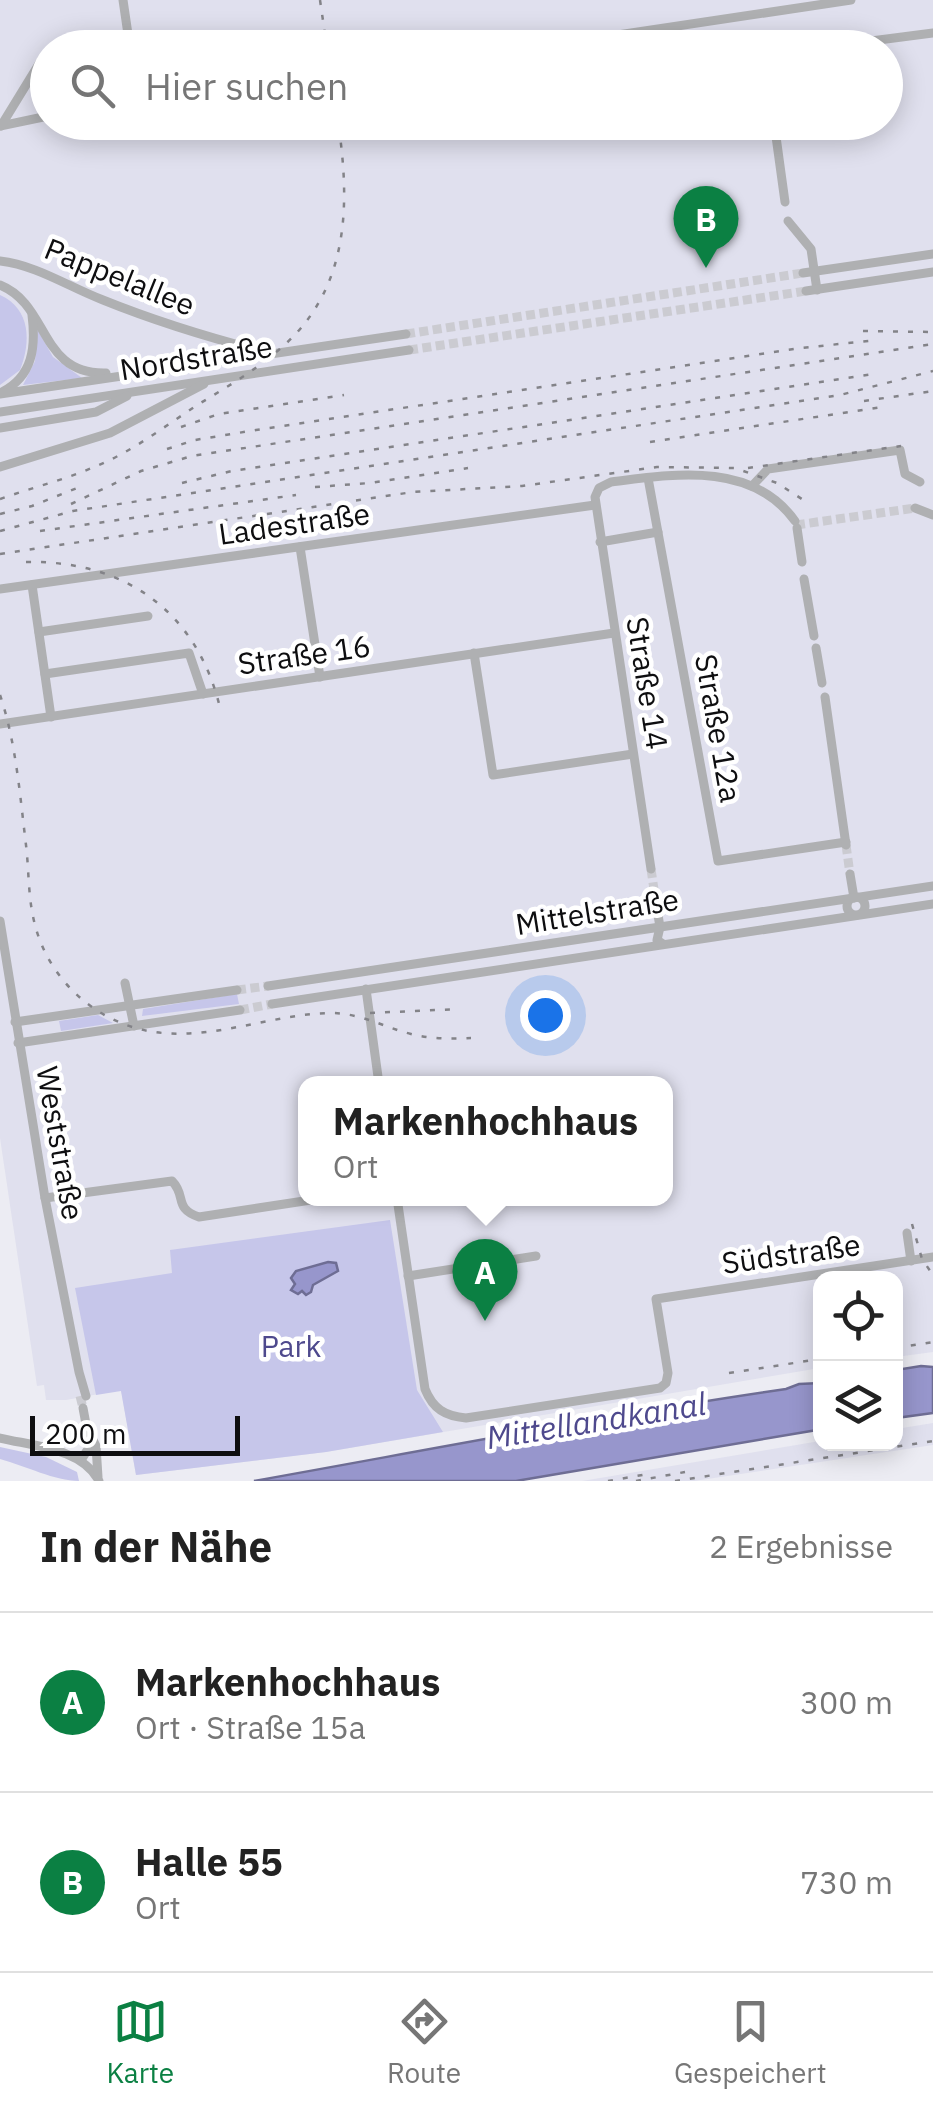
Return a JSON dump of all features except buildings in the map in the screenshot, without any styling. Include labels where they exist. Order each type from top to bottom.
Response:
[{"type":"street","points":[[651,30],[851,0]]},
{"type":"street","points":[[121,1],[127,30]]},
{"type":"street","points":[[903,37],[933,33]]},
{"type":"street","points":[[1,126],[30,79]]},
{"type":"street","points":[[1,126],[30,120]]},
{"type":"street","points":[[776,140],[785,202]]},
{"type":"street","points":[[788,221],[811,249],[811,290],[933,272]]},
{"type":"street","points":[[808,272],[933,254]]},
{"type":"street","name":"Pappelallee","points":[[0,261],[18,263],[137,314],[269,353]]},
{"type":"street","points":[[0,285],[22,298],[56,354],[71,365],[98,373],[146,372]]},
{"type":"street","points":[[0,393],[18,383],[28,368],[33,347],[32,313]]},
{"type":"street","name":"Nordstraße","points":[[0,393],[401,334],[404,351],[0,412]]},
{"type":"street","name":"Pappelallee","points":[[218,361],[220,340]]},
{"type":"street","points":[[0,467],[110,433],[211,380]]},
{"type":"street","points":[[0,428],[96,412],[132,392]]},
{"type":"street","points":[[752,486],[768,470],[900,450],[905,474],[920,482]]},
{"type":"street","points":[[595,505],[599,488],[611,482],[692,474],[732,479],[773,497],[796,524],[802,562]]},
{"type":"street","name":"Straße 12a","points":[[648,478],[718,861],[846,843],[825,697]]},
{"type":"street","name":"Straße 14","points":[[595,505],[651,869]]},
{"type":"street","name":"Ladestraße","points":[[0,590],[595,505]]},
{"type":"street","points":[[914,508],[933,516]]},
{"type":"street","points":[[600,542],[658,532]]},
{"type":"street","points":[[300,547],[320,676]]},
{"type":"street","points":[[804,579],[814,636]]},
{"type":"street","points":[[32,585],[51,716]]},
{"type":"street","points":[[39,632],[148,616]]},
{"type":"street","name":"Straße 16","points":[[0,724],[614,632]]},
{"type":"street","points":[[816,648],[822,683]]},
{"type":"street","points":[[44,674],[189,652],[203,694]]},
{"type":"street","points":[[474,654],[493,774],[633,754]]},
{"type":"street","points":[[850,874],[854,898],[862,899],[866,905],[863,913],[857,915]]},
{"type":"street","name":"Mittelstraße","points":[[268,986],[933,886]]},
{"type":"street","points":[[656,903],[665,926],[677,935],[668,944],[657,940],[665,926]]},
{"type":"street","name":"Mittelstraße","points":[[272,1004],[933,904]]},
{"type":"street","name":"Weststraße","points":[[0,921],[45,1198],[90,1436],[96,1446],[98,1479]]},
{"type":"street","points":[[532,946],[536,964]]},
{"type":"street","points":[[442,960],[445,977]]},
{"type":"street","points":[[362,972],[373,979],[366,989],[379,1076]]},
{"type":"street","points":[[125,983],[134,1026]]},
{"type":"street","points":[[15,1022],[237,990]]},
{"type":"street","points":[[18,1042],[240,1010]]},
{"type":"street","points":[[45,1198],[172,1182],[178,1187],[181,1206],[200,1217],[298,1202]]},
{"type":"street","points":[[398,1206],[408,1276],[536,1256]]},
{"type":"street","points":[[907,1233],[911,1261]]},
{"type":"street","name":"Südstraße","points":[[408,1276],[425,1389],[438,1410],[466,1418],[660,1388],[668,1373],[656,1299],[933,1258]]},
{"type":"street","points":[[81,1460],[90,1446],[90,1436]]},
{"type":"street","points":[[0,1438],[81,1460],[98,1479]]},
{"type":"shaded area","points":[[0,0],[933,0],[933,1352],[903,1356],[903,1271],[813,1271],[813,1369],[326,1452],[136,1475],[121,1390],[46,1400],[44,1385],[37,1386],[0,1138]]},
{"type":"shaded area","points":[[933,1423],[933,1445],[903,1450],[903,1428]]},
{"type":"shaded area","points":[[813,1442],[813,1451],[893,1451],[694,1481],[582,1481]]},
{"type":"green space","points":[[0,295],[18,309],[27,338],[20,370],[0,385]]},
{"type":"green space","points":[[37,329],[53,357],[82,378],[23,385],[35,361]]},
{"type":"green space","points":[[237,994],[239,1004],[142,1016],[143,1009]]},
{"type":"green space","points":[[98,1015],[113,1023],[61,1031],[59,1021]]},
{"type":"green space","name":"Park","points":[[390,1220],[417,1390],[443,1432],[326,1452],[136,1475],[121,1391],[96,1395],[75,1288],[172,1273],[170,1250]]},
{"type":"green space","points":[[0,1447],[46,1457],[77,1472],[79,1481],[0,1459]]},
{"type":"water","points":[[336,1263],[338,1271],[313,1285],[311,1292],[306,1295],[291,1290],[295,1284],[291,1278],[296,1271]]},
{"type":"water","points":[[933,1367],[933,1413],[903,1417],[903,1369]]},
{"type":"water","name":"Mittellandkanal","points":[[813,1383],[813,1431],[516,1481],[254,1481],[786,1389]]},
{"type":"tunnel","points":[[406,334],[803,273]]},
{"type":"tunnel","points":[[409,350],[806,291]]},
{"type":"tunnel","points":[[796,525],[915,508]]},
{"type":"tunnel","points":[[846,845],[850,874]]},
{"type":"tunnel","points":[[651,869],[656,903]]},
{"type":"tunnel","points":[[237,990],[268,986]]},
{"type":"tunnel","points":[[240,1010],[272,1004]]},
{"type":"tunnel","points":[[80,1396],[83,1408]]},
{"type":"railway","points":[[320,0],[324,30]]},
{"type":"railway","points":[[0,499],[83,472],[122,454],[257,367],[299,330],[318,304],[339,248],[344,186],[340,140]]},
{"type":"railway","points":[[863,331],[933,332]]},
{"type":"railway","points":[[167,449],[256,430],[801,348],[878,340]]},
{"type":"railway","points":[[71,504],[141,471],[192,456],[933,344]]},
{"type":"railway","points":[[0,531],[73,511],[840,395],[933,371]]},
{"type":"railway","points":[[182,483],[232,471],[874,374]]},
{"type":"railway","points":[[864,401],[933,391]]},
{"type":"railway","points":[[181,427],[219,414],[344,395]]},
{"type":"railway","points":[[650,442],[882,407]]},
{"type":"railway","points":[[748,468],[901,446]]},
{"type":"railway","points":[[0,554],[413,492],[522,486],[657,467],[735,468],[777,483],[805,501]]},
{"type":"railway","points":[[315,487],[468,468]]},
{"type":"railway","points":[[0,514],[82,486]]},
{"type":"railway","points":[[40,531],[296,495]]},
{"type":"railway","points":[[26,562],[96,571],[126,582],[153,599],[195,647],[221,712]]},
{"type":"railway","points":[[0,695],[17,769],[34,921],[51,964],[80,998],[119,1022],[163,1033],[205,1032],[330,1013],[362,1018],[418,1036],[471,1038]]},
{"type":"railway","points":[[370,1013],[459,1009]]},
{"type":"railway","points":[[912,1224],[922,1259],[933,1275]]},
{"type":"railway","points":[[903,1347],[933,1342]]},
{"type":"railway","points":[[729,1373],[813,1360]]},
{"type":"railway","points":[[675,1481],[933,1441]]},
{"type":"railway","points":[[636,1481],[685,1472]]},
{"type":"railway","points":[[608,1481],[648,1474]]},
{"type":"place","name":"Halle 55","points":[[706,268]]},
{"type":"place","name":"Markenhochhaus","points":[[485,1321]]}]
